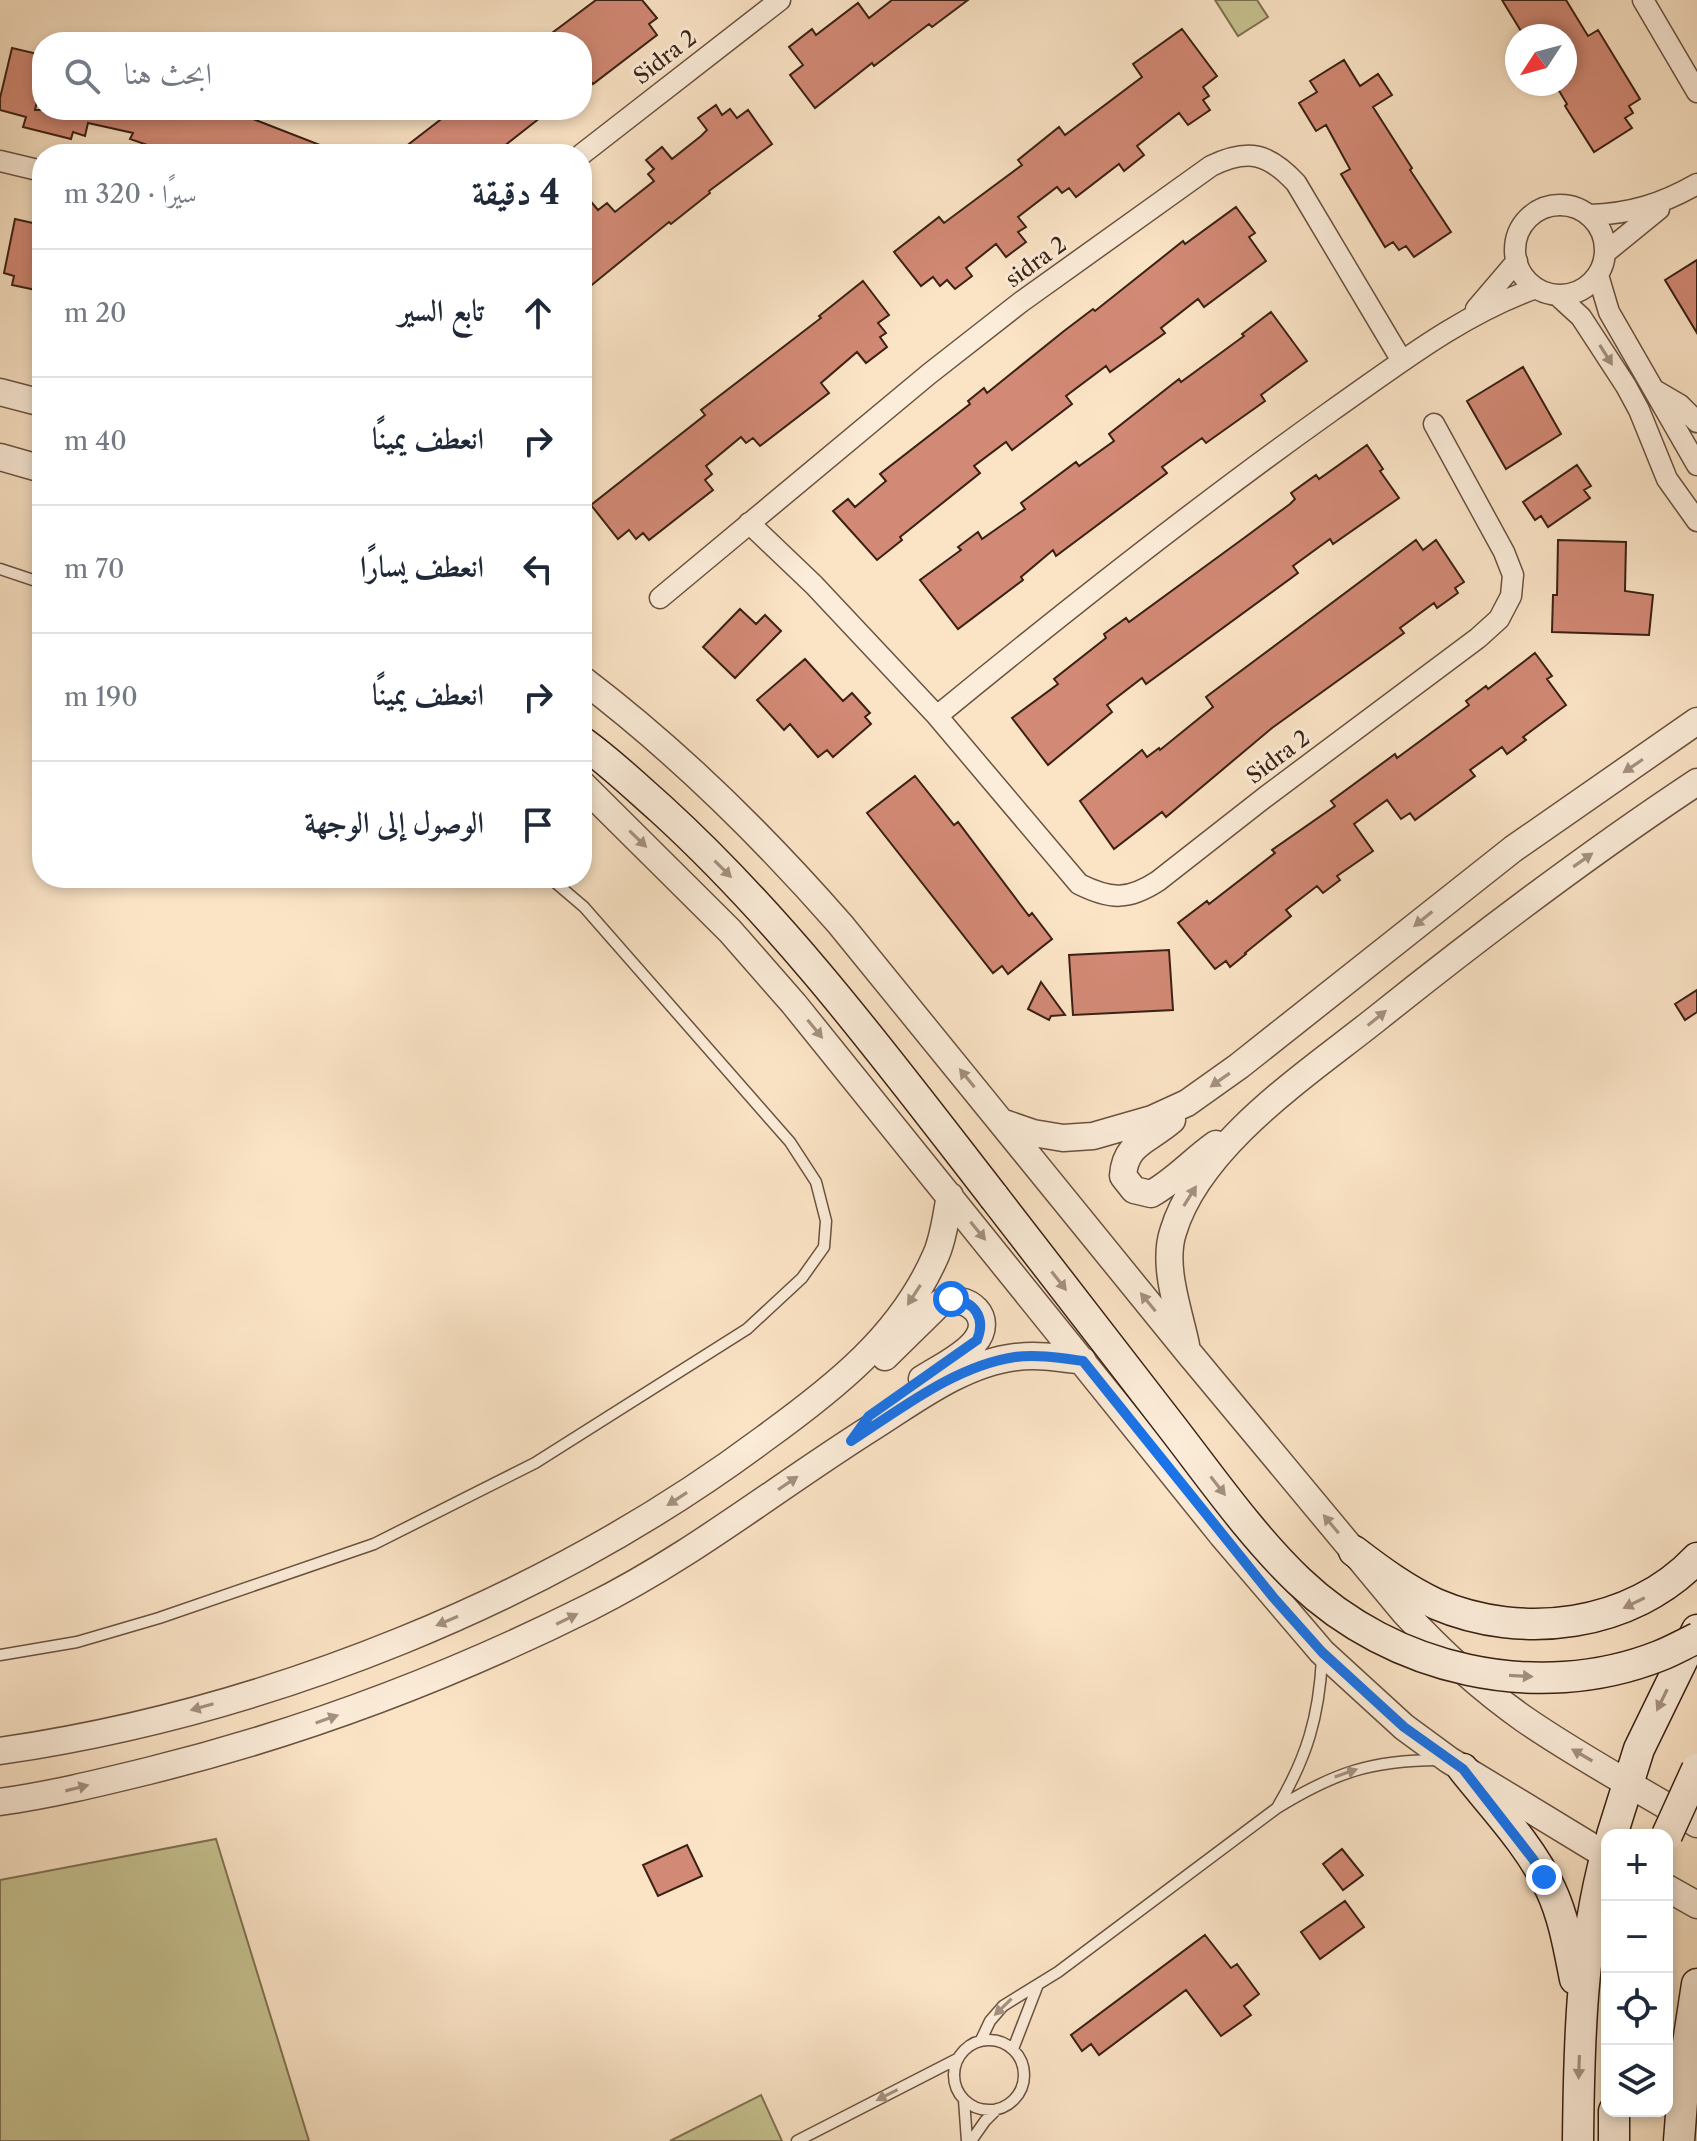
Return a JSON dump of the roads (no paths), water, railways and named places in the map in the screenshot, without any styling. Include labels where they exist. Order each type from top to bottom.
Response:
[{"type":"main road","points":[[592,751],[690,836],[827,984],[1249,1525],[1325,1605],[1355,1625],[1418,1657],[1484,1674],[1549,1677],[1623,1667],[1659,1656],[1697,1638]]},
{"type":"main road","points":[[1354,1551],[1409,1590],[1438,1604],[1501,1622],[1534,1624],[1599,1616],[1630,1606],[1669,1584],[1697,1558]]},
{"type":"main road","points":[[1614,1829],[1639,1749],[1697,1630]]},
{"type":"main road","points":[[1456,1764],[1533,1859],[1550,1889],[1563,1921],[1581,2009]]},
{"type":"main road","points":[[1670,1829],[1697,1769]]},
{"type":"main road","points":[[1578,2141],[1581,2009],[1589,1931],[1601,1879]]},
{"type":"main road","points":[[1679,2141],[1683,2078],[1697,1984]]},
{"type":"main road","points":[[1614,2117],[1614,2141]]},
{"type":"street","name":"Sidra 2","points":[[592,146],[780,0]]},
{"type":"street","points":[[1643,0],[1697,92]]},
{"type":"street","name":"sidra 2","points":[[660,598],[917,383],[1021,302],[1211,166],[1233,156],[1257,155],[1280,165],[1296,183],[1402,361]]},
{"type":"street","points":[[0,161],[32,169]]},
{"type":"street","points":[[1697,184],[1655,206],[1633,211],[1589,215],[1566,206],[1542,209],[1531,216],[1517,236],[1517,261],[1527,281],[1536,288],[1557,295],[1581,317],[1639,410],[1667,479],[1697,521]]},
{"type":"street","points":[[1605,253],[1675,196]]},
{"type":"street","points":[[1557,295],[1580,291],[1598,275],[1605,253],[1604,239],[1589,215]]},
{"type":"street","points":[[1471,315],[1517,261]]},
{"type":"street","points":[[1598,275],[1609,312],[1697,465]]},
{"type":"street","points":[[937,716],[1189,515],[1402,361],[1471,315],[1536,288]]},
{"type":"street","points":[[1654,390],[1680,405],[1697,422]]},
{"type":"street","points":[[0,392],[32,400]]},
{"type":"street","name":"Sidra 2","points":[[749,523],[814,585],[937,716],[1079,884],[1098,894],[1120,897],[1141,892],[1499,619],[1511,596],[1513,575],[1504,552],[1434,424]]},
{"type":"street","points":[[0,457],[32,466]]},
{"type":"street","points":[[592,687],[667,749],[786,863],[840,924],[1188,1352],[1432,1642],[1523,1718],[1697,1824]]},
{"type":"street","points":[[1003,1123],[1033,1133],[1063,1138],[1093,1136],[1152,1119],[1187,1103],[1239,1066],[1513,849],[1697,721]]},
{"type":"street","points":[[1187,1103],[1172,1120],[1155,1135],[1135,1146],[1124,1159],[1123,1176],[1134,1190],[1151,1194],[1166,1186],[1201,1155],[1240,1130],[1379,1016],[1547,885],[1697,782]]},
{"type":"street","points":[[592,794],[730,931],[803,1014],[1265,1587],[1322,1652],[1404,1727],[1456,1764],[1601,1845]]},
{"type":"street","points":[[1188,1352],[1169,1258],[1173,1231],[1196,1185],[1240,1130]]},
{"type":"street","points":[[0,1751],[39,1746],[167,1717],[264,1689],[388,1646],[481,1606],[571,1561],[659,1510],[743,1455],[859,1365],[889,1331],[915,1294],[938,1252],[950,1196]]},
{"type":"street","points":[[825,1394],[862,1377],[940,1303],[951,1299],[963,1300],[973,1306],[980,1317],[981,1329],[977,1340],[869,1416],[851,1441]]},
{"type":"street","points":[[0,1802],[63,1791],[287,1733],[391,1696],[479,1660],[593,1606],[690,1550],[851,1441],[939,1386],[991,1363],[1016,1357],[1083,1361]]},
{"type":"street","points":[[1673,1891],[1697,1905]]},
{"type":"lane","points":[[0,569],[32,580]]},
{"type":"lane","points":[[0,1655],[77,1642],[159,1618],[387,1537],[535,1463],[747,1329],[802,1278],[824,1247],[826,1221],[816,1182],[790,1142],[584,907],[562,888]]},
{"type":"lane","points":[[1277,1808],[1298,1773],[1312,1734],[1320,1694],[1322,1652]]},
{"type":"lane","points":[[981,2040],[990,2021],[1003,2006],[1019,1994],[1037,1987],[1277,1808],[1316,1784],[1359,1768],[1403,1760],[1456,1764]]},
{"type":"lane","points":[[1013,2049],[1037,1987]]},
{"type":"lane","points":[[797,2141],[957,2059],[971,2044],[992,2039],[1013,2049],[1022,2061],[1024,2076],[1021,2091],[1011,2103],[985,2110],[964,2100]]},
{"type":"lane","points":[[957,2059],[954,2080],[964,2100],[969,2141]]},
{"type":"lane","points":[[969,2141],[997,2109]]}]
